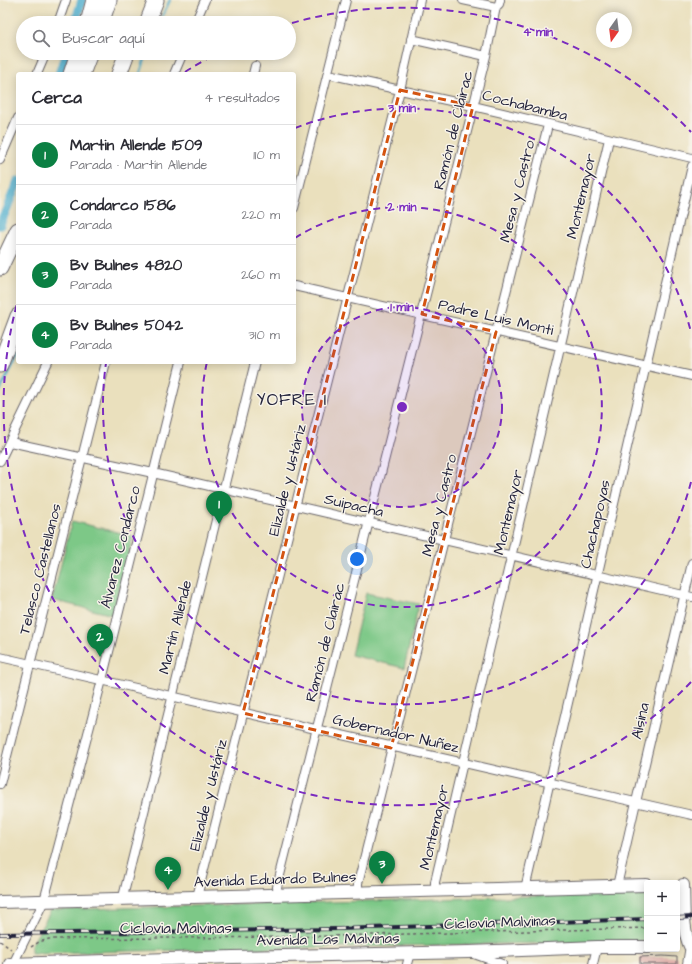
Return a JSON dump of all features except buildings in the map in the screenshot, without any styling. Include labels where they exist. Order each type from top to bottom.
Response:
[{"type":"highway","points":[[90,16],[94,0]]},
{"type":"highway","points":[[104,16],[110,0]]},
{"type":"highway","points":[[140,16],[145,0]]},
{"type":"highway","points":[[150,16],[156,0]]},
{"type":"highway","points":[[72,72],[76,60]]},
{"type":"highway","points":[[83,72],[87,60]]},
{"type":"highway","points":[[120,72],[124,60]]},
{"type":"highway","points":[[129,72],[133,60]]},
{"type":"highway","points":[[0,268],[16,234]]},
{"type":"highway","points":[[0,345],[16,313]]},
{"type":"highway","points":[[0,365],[16,321]]},
{"type":"main road","points":[[684,884],[685,926],[687,940],[691,944]]},
{"type":"main road","name":"Avenida Eduardo Bulnes","points":[[0,902],[644,885]]},
{"type":"main road","points":[[680,946],[691,944]]},
{"type":"main road","name":"Avenida Las Malvinas","points":[[12,964],[409,958],[504,950],[644,947]]},
{"type":"street","points":[[60,16],[66,0]]},
{"type":"street","points":[[198,16],[205,0]]},
{"type":"street","points":[[296,200],[346,0]]},
{"type":"street","name":"Elizalde y Ustáriz","points":[[197,897],[400,90],[420,0]]},
{"type":"street","points":[[463,0],[498,4]]},
{"type":"street","name":"Ramón de Clairac","points":[[278,895],[277,887],[370,523],[498,4]]},
{"type":"street","points":[[411,39],[486,56]]},
{"type":"street","points":[[38,72],[43,60]]},
{"type":"street","points":[[175,72],[180,60]]},
{"type":"street","name":"Cochabamba","points":[[328,74],[474,106],[548,125],[692,158]]},
{"type":"street","points":[[0,160],[16,123]]},
{"type":"street","name":"Mesa y Castro","points":[[358,893],[358,882],[445,541],[548,125]]},
{"type":"street","name":"Montemayor","points":[[434,891],[609,139]]},
{"type":"street","name":"Chachapoyas","points":[[525,889],[692,166]]},
{"type":"street","name":"Padre Luis Monti","points":[[296,286],[692,376]]},
{"type":"street","points":[[0,461],[47,364]]},
{"type":"street","name":"Telasco Castellanos","points":[[0,784],[106,364]]},
{"type":"street","name":"Álvarez Condarco","points":[[12,964],[44,901],[102,680],[180,364]]},
{"type":"street","name":"Martín Allende","points":[[124,899],[124,893],[254,364]]},
{"type":"street","name":"Suipacha","points":[[10,442],[153,473],[688,596]]},
{"type":"street","name":"Alsina","points":[[617,886],[636,802],[688,596],[692,563]]},
{"type":"street","name":"Gobernador Nuñez","points":[[0,657],[392,748],[692,815]]},
{"type":"street","points":[[687,964],[691,944]]},
{"type":"street","points":[[593,964],[597,947]]},
{"type":"street","points":[[469,952],[501,964],[504,950]]},
{"type":"path","name":"Ciclovia Malvinas","points":[[19,952],[39,942],[49,939],[290,938],[644,928]]},
{"type":"path","points":[[0,941],[13,951],[19,952]]},
{"type":"highlighted area","points":[[400,90],[473,106],[422,314],[496,332],[391,748],[243,713]]},
{"type":"green space","points":[[72,521],[133,536],[113,615],[52,600]]},
{"type":"green space","points":[[366,593],[419,604],[404,668],[351,655]]},
{"type":"green space","points":[[644,893],[644,941],[31,953],[31,946],[51,910]]},
{"type":"waterway","points":[[77,16],[82,0]]},
{"type":"waterway","points":[[162,16],[170,0]]},
{"type":"waterway","points":[[60,72],[64,60]]},
{"type":"waterway","points":[[141,72],[145,60]]},
{"type":"waterway","points":[[0,225],[16,186]]},
{"type":"waterway","points":[[0,391],[16,359]]},
{"type":"railway","points":[[680,918],[692,917]]},
{"type":"railway","points":[[0,934],[338,929],[644,919]]},
{"type":"place","name":"Martin Allende 1509","points":[[219,524]]},
{"type":"place","name":"Condarco 1586","points":[[100,657]]},
{"type":"place","name":"Bv Bulnes 4820","points":[[382,884]]},
{"type":"place","name":"Bv Bulnes 5042","points":[[168,890]]},
{"type":"district","name":"YOFRE I","points":[[292,399]]}]
